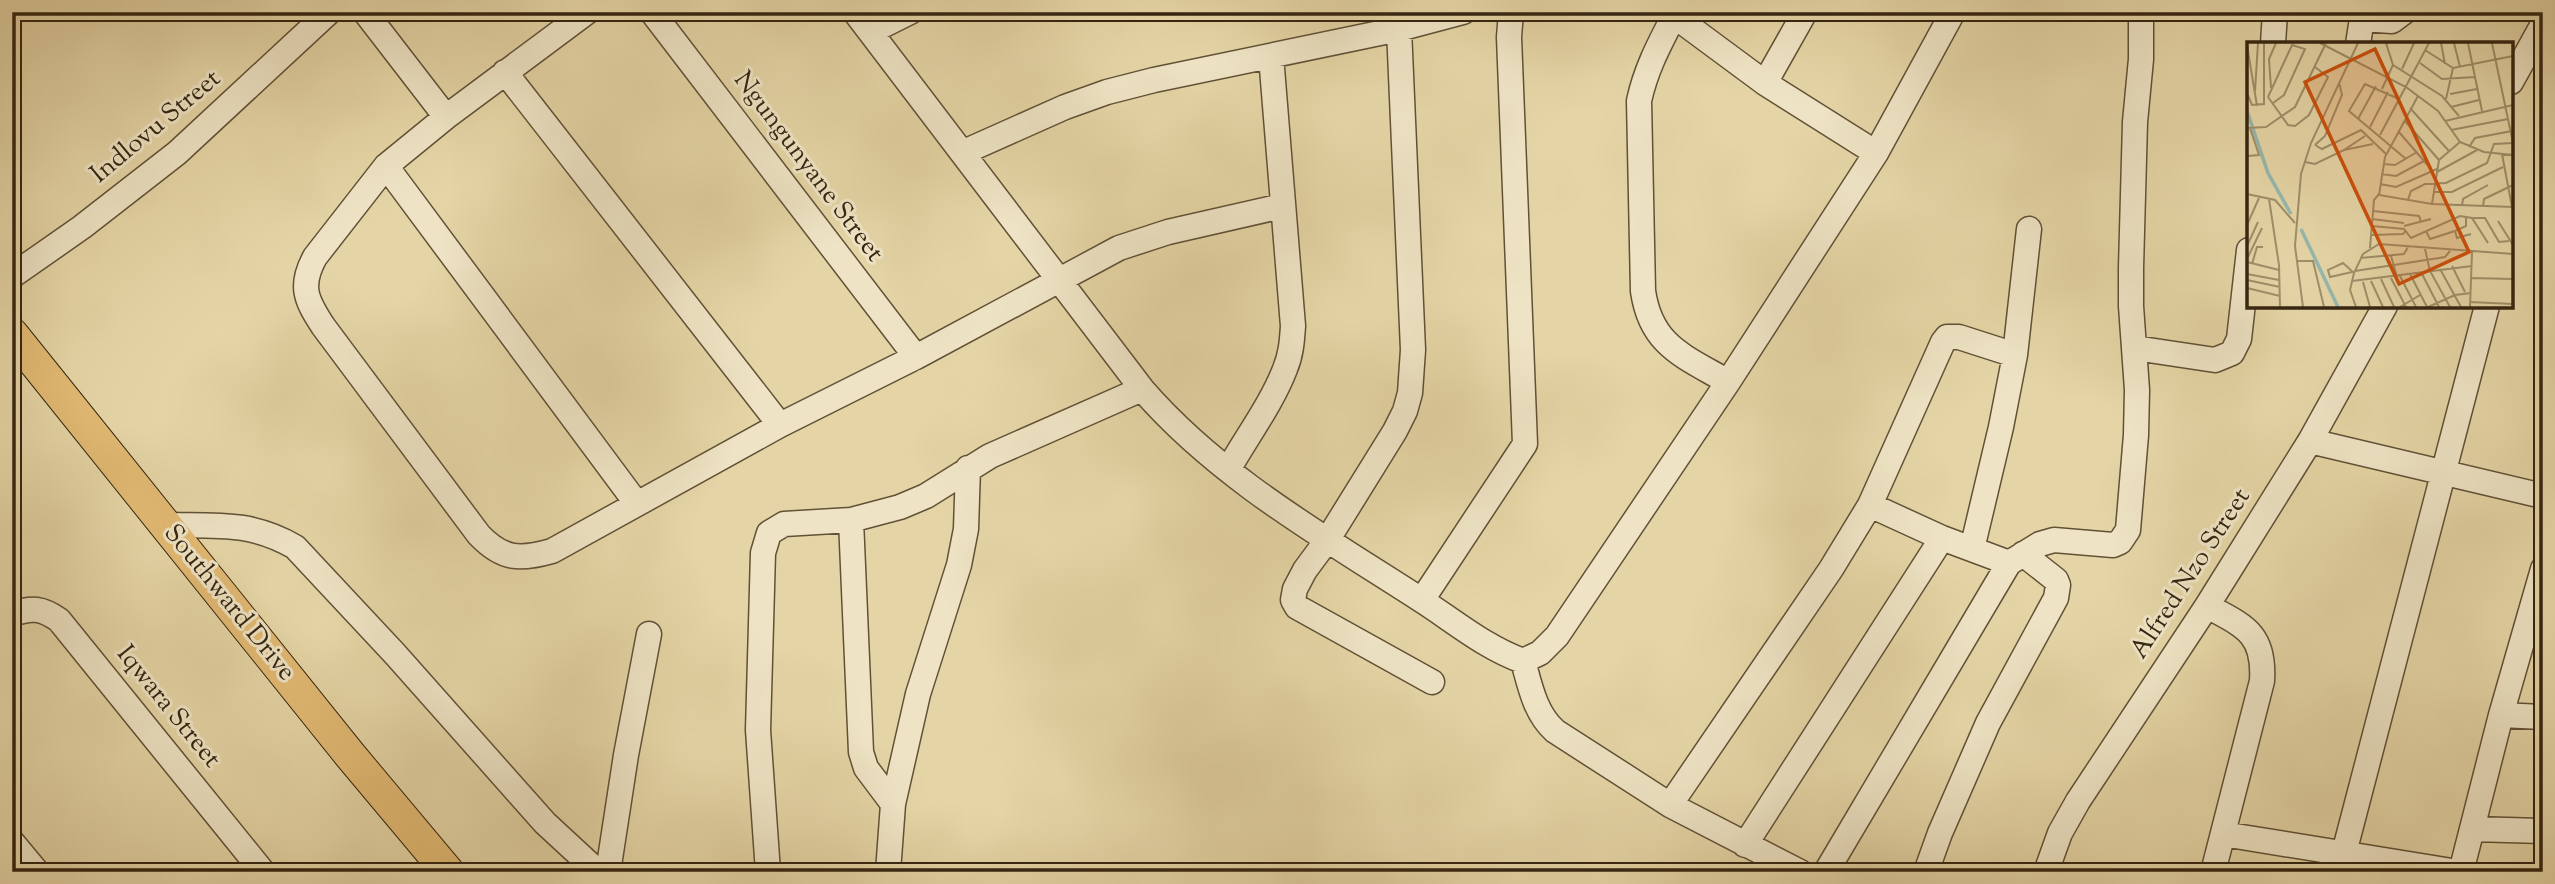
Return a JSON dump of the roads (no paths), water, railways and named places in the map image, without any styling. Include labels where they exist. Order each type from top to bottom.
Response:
[{"type":"main road","name":"Southward Drive","points":[[12,334],[448,872]]},
{"type":"street","name":"Indlovu Street","points":[[12,276],[82,227],[177,153],[329,12]]},
{"type":"street","points":[[365,12],[446,117]]},
{"type":"street","points":[[587,12],[446,117],[386,166],[315,257],[308,271],[305,291],[310,307],[323,326],[491,548],[512,557],[533,556],[552,551],[780,425],[916,358],[1107,255],[1143,239],[1282,206]]},
{"type":"street","name":"Ngungunyane Street","points":[[652,12],[916,358]]},
{"type":"street","points":[[855,12],[1142,389],[1167,418],[1196,446],[1328,539],[1490,646],[1523,661],[1540,653],[1557,636],[1728,382],[1876,153],[1953,12]]},
{"type":"street","points":[[870,32],[910,12]]},
{"type":"street","points":[[964,152],[1065,107],[1107,92],[1399,29],[1463,12]]},
{"type":"street","points":[[1422,600],[1525,444],[1509,37],[1511,12]]},
{"type":"street","points":[[1765,83],[1805,12]]},
{"type":"street","points":[[1826,872],[2016,558],[2054,540],[2113,545],[2125,537],[2130,523],[2136,435],[2131,268],[2141,12]]},
{"type":"street","points":[[2273,42],[2275,12]]},
{"type":"street","points":[[2358,42],[2363,15],[2392,20],[2404,12]]},
{"type":"street","points":[[1728,382],[1679,353],[1660,337],[1646,309],[1643,291],[1639,101],[1644,79],[1673,13],[1765,83],[1876,153]]},
{"type":"street","points":[[2513,78],[2543,24]]},
{"type":"street","points":[[1399,29],[1413,350],[1410,393],[1395,430],[1295,589],[1293,600],[1297,607],[1432,682]]},
{"type":"street","points":[[1228,470],[1285,370],[1291,350],[1293,326],[1270,56]]},
{"type":"street","points":[[505,72],[780,425]]},
{"type":"street","points":[[386,166],[637,504]]},
{"type":"street","points":[[1972,549],[2015,355],[2029,229]]},
{"type":"street","points":[[2135,348],[2215,360],[2232,354],[2239,339],[2247,268]]},
{"type":"street","name":"Alfred Nzo Street","points":[[2046,872],[2060,833],[2078,801],[2207,607],[2310,441],[2384,308]]},
{"type":"street","points":[[2341,863],[2486,308]]},
{"type":"street","points":[[1670,806],[1830,569],[1870,505],[1938,351],[1947,337],[1959,337],[2015,355]]},
{"type":"street","points":[[768,872],[758,730],[764,542],[769,533],[784,524],[851,520],[900,507],[926,496],[968,468],[1018,443],[1142,389]]},
{"type":"street","points":[[2310,441],[2543,496]]},
{"type":"street","points":[[888,872],[892,804],[918,694],[959,565],[966,529],[968,468]]},
{"type":"street","points":[[1870,505],[1972,549],[2016,558],[2056,580],[2058,585],[2056,598],[1988,723],[1926,872]]},
{"type":"street","points":[[851,520],[860,752],[866,768],[892,804]]},
{"type":"street","points":[[166,525],[257,529],[295,547],[395,654],[545,823],[598,872]]},
{"type":"street","points":[[1745,845],[1942,538]]},
{"type":"street","points":[[2223,834],[2341,863],[2460,872],[2501,715],[2538,603],[2543,569]]},
{"type":"street","points":[[2207,607],[2246,627],[2263,660],[2262,681],[2213,872]]},
{"type":"street","name":"Iqwara Street","points":[[12,614],[26,608],[39,608],[59,620],[263,872]]},
{"type":"street","points":[[608,872],[626,755],[649,634]]},
{"type":"street","points":[[1523,661],[1532,694],[1545,722],[1670,806],[1800,872]]},
{"type":"street","points":[[2501,715],[2543,717]]},
{"type":"street","points":[[2472,830],[2543,831]]},
{"type":"street","points":[[12,842],[37,872]]}]
